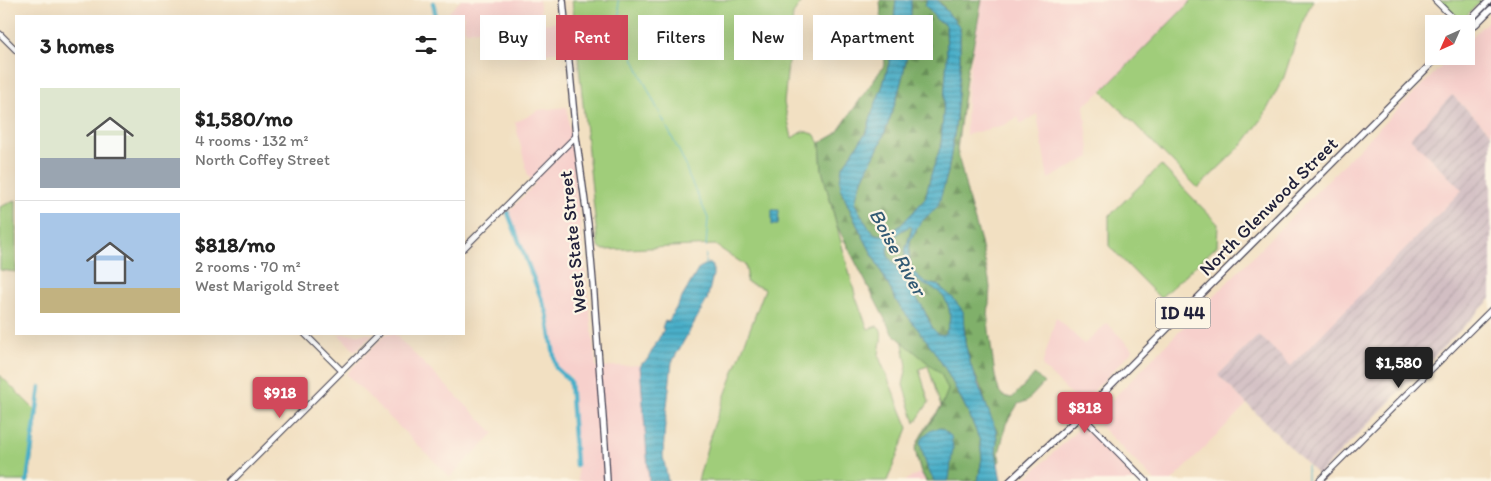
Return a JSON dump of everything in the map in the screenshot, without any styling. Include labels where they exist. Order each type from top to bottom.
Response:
[{"type":"main road","name":"West State Street","points":[[564,0],[576,136],[588,224],[607,481]]},
{"type":"main road","points":[[1475,15],[1490,0]]},
{"type":"main road","points":[[1475,25],[1491,9]]},
{"type":"main road","name":"North Glenwood Street","points":[[1010,481],[1080,415],[1430,65]]},
{"type":"street","points":[[1435,0],[1450,15]]},
{"type":"street","points":[[0,34],[15,49]]},
{"type":"street","points":[[465,247],[576,136]]},
{"type":"street","points":[[1319,481],[1491,310]]},
{"type":"street","points":[[306,335],[342,371]]},
{"type":"street","points":[[232,481],[378,335]]},
{"type":"street","points":[[1080,415],[1146,481]]},
{"type":"shaded area","points":[[461,0],[539,0],[541,15],[480,15],[480,30],[466,31],[465,15],[451,15],[448,13]]},
{"type":"shaded area","points":[[982,0],[1192,0],[1102,91],[1084,106],[1090,157],[1048,179],[1037,114],[1021,124],[1018,117],[1004,125],[966,135],[967,86]]},
{"type":"shaded area","points":[[1491,18],[1491,133],[1452,95],[1462,190],[1291,367],[1259,335],[1218,375],[1247,404],[1172,481],[1155,481],[1093,419],[1443,65],[1475,65],[1475,34]]},
{"type":"shaded area","points":[[556,22],[556,52],[546,53],[546,24]]},
{"type":"shaded area","points":[[1452,95],[1491,133],[1491,299],[1318,475],[1218,375],[1259,335],[1291,366],[1462,190],[1410,138]]},
{"type":"shaded area","points":[[567,107],[596,367],[640,365],[649,481],[578,481],[571,376],[567,377],[557,368],[550,317],[509,211],[535,184],[528,176],[515,122],[538,110]]},
{"type":"shaded area","points":[[1056,317],[1084,344],[1107,323],[1133,350],[1081,404],[1042,366]]},
{"type":"shaded area","points":[[339,335],[372,335],[355,351]]},
{"type":"shaded area","points":[[385,335],[395,335],[494,433],[450,477],[346,374]]},
{"type":"shaded area","points":[[1081,427],[1088,429],[1139,481],[1023,481]]},
{"type":"shaded area","points":[[921,472],[926,481],[904,481]]},
{"type":"green space","points":[[572,0],[803,0],[793,15],[734,15],[734,60],[788,60],[784,103],[792,138],[803,131],[814,134],[820,143],[822,170],[856,298],[868,329],[877,326],[880,328],[879,357],[908,428],[887,481],[698,481],[711,433],[765,289],[746,282],[745,265],[715,245],[604,250],[598,246],[578,60],[628,60],[628,15],[574,15]]},
{"type":"green space","points":[[880,0],[896,0],[894,15],[881,15]]},
{"type":"green space","points":[[911,0],[927,0],[925,5],[933,15],[911,15]]},
{"type":"green space","points":[[937,0],[982,0],[967,70],[957,150],[989,280],[988,319],[995,376],[999,391],[1003,396],[1012,398],[1035,374],[1044,383],[1027,401],[1018,404],[1006,424],[999,454],[1000,461],[998,463],[996,452],[997,439],[980,385],[971,366],[965,343],[965,329],[940,286],[925,282],[912,271],[909,257],[910,241],[920,223],[938,205],[948,172],[955,129],[960,69],[960,27]]},
{"type":"green space","points":[[1192,0],[1313,0],[1301,25],[1284,77],[1262,119],[1244,143],[1198,188],[1102,91]]},
{"type":"green space","points":[[1439,0],[1482,0],[1467,15],[1455,15]]},
{"type":"green space","points":[[933,15],[937,20],[946,25],[947,57],[941,145],[925,199],[888,236],[875,234],[867,225],[855,204],[859,186],[883,137],[892,112],[906,61],[933,60]]},
{"type":"green space","points":[[885,60],[890,60],[867,131],[842,168],[841,190],[898,304],[930,344],[969,414],[980,440],[982,458],[978,481],[926,481],[921,472],[915,449],[941,407],[948,390],[941,374],[892,333],[837,226],[822,170],[820,143],[836,134],[885,64]]},
{"type":"green space","points":[[1161,165],[1218,224],[1217,246],[1160,298],[1109,246],[1109,216]]},
{"type":"green space","points":[[15,200],[15,272],[0,270],[0,207]]},
{"type":"green space","points":[[910,226],[912,228],[908,240],[907,266],[922,282],[935,289],[945,298],[950,317],[944,335],[938,335],[933,329],[903,274],[888,256],[887,249],[891,240]]},
{"type":"green space","points":[[896,305],[950,382],[926,481],[918,463],[916,446],[941,407],[928,366],[919,369],[929,402],[915,423],[903,385],[907,366]]},
{"type":"green space","points":[[0,375],[38,413],[29,481],[0,481]]},
{"type":"water","points":[[896,0],[911,0],[911,15],[894,15]]},
{"type":"water","points":[[927,0],[937,0],[960,27],[960,69],[955,129],[948,172],[938,206],[920,223],[910,241],[909,257],[912,271],[925,282],[939,286],[952,297],[963,311],[965,343],[971,366],[996,430],[996,452],[1001,481],[978,481],[982,458],[980,441],[969,414],[946,370],[930,345],[898,304],[841,190],[842,168],[867,131],[890,60],[906,60],[892,112],[883,137],[859,186],[855,204],[867,225],[875,234],[887,236],[902,224],[925,199],[941,145],[947,57],[946,25],[937,20],[925,5]],"holes":[[[910,226],[912,228],[905,251],[905,261],[914,277],[941,294],[948,305],[950,317],[944,335],[938,334],[933,329],[903,274],[888,256],[887,249],[891,240]]]},
{"type":"water","points":[[772,210],[779,210],[778,225],[772,225]]},
{"type":"water","points":[[709,263],[713,266],[713,275],[707,300],[672,362],[663,456],[668,481],[649,481],[640,365],[647,360],[664,329],[662,328],[665,321],[668,322],[699,268]]},
{"type":"water","points":[[941,428],[951,436],[953,448],[949,479],[948,481],[934,481],[927,467],[920,443],[928,432]]},
{"type":"waterway","points":[[618,0],[622,29],[629,41],[634,60],[684,161],[689,177],[708,218],[706,247]]},
{"type":"waterway","points":[[433,3],[436,15]]},
{"type":"waterway","points":[[508,213],[547,313],[556,368],[570,381],[576,465]]},
{"type":"waterway","points":[[705,265],[706,254]]},
{"type":"waterway","points":[[27,481],[40,387]]},
{"type":"waterway","points":[[1307,466],[1307,481]]},
{"type":"water label","name":"Boise River","points":[[898,252]]}]
